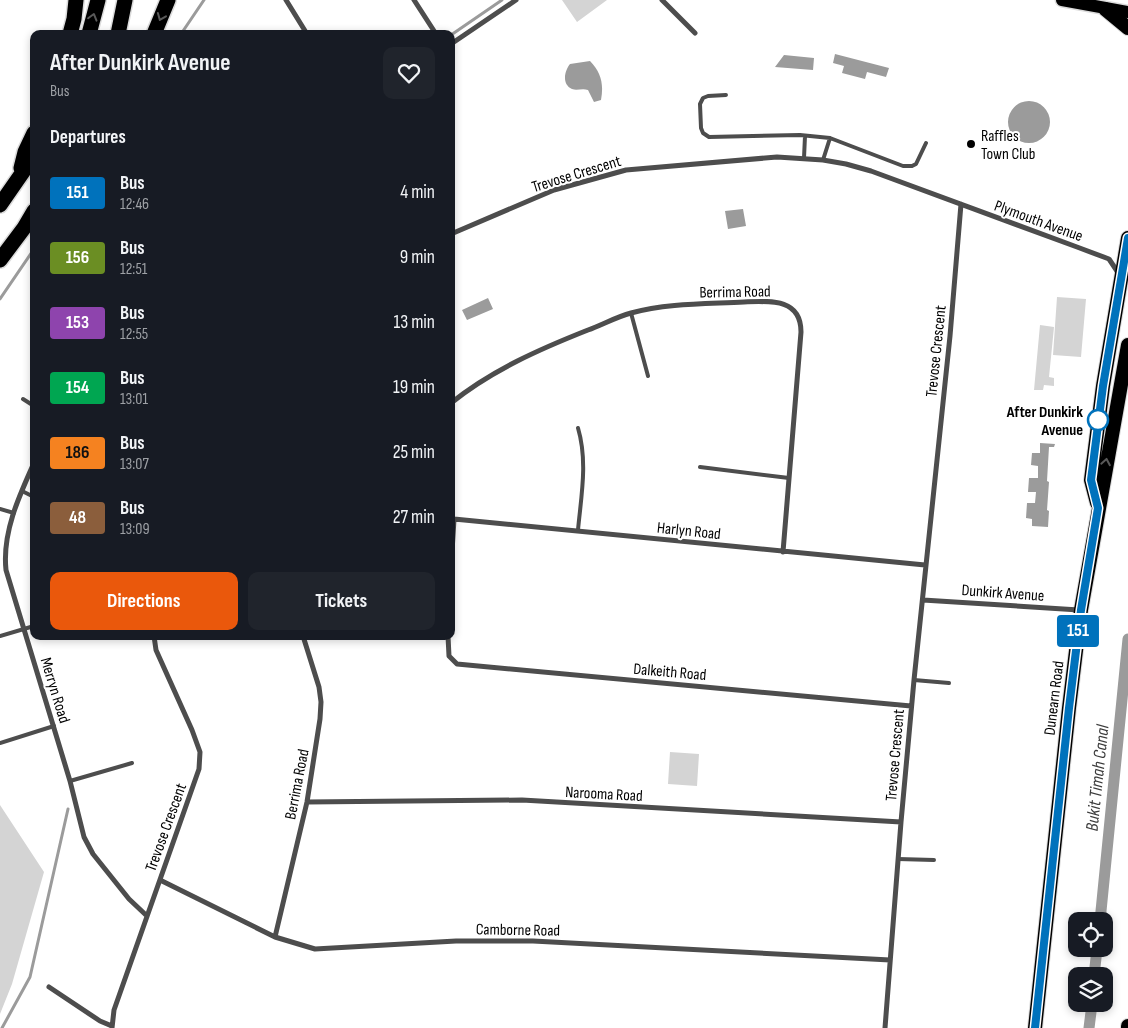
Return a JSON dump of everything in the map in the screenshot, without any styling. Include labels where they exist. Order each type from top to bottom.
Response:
[{"type":"highway","points":[[71,30],[76,0]]},
{"type":"highway","points":[[90,30],[98,0]]},
{"type":"highway","points":[[119,30],[125,0]]},
{"type":"highway","points":[[156,30],[168,0]]},
{"type":"highway","points":[[1105,9],[1128,28]]},
{"type":"highway","points":[[20,177],[22,160],[30,142]]},
{"type":"highway","points":[[0,205],[30,162]]},
{"type":"highway","points":[[0,260],[29,225]]},
{"type":"highway","points":[[1098,508],[1091,480],[1103,386],[1122,278],[1117,258],[1128,238]]},
{"type":"highway","name":"Dunearn Road","points":[[1035,1028],[1081,610],[1128,345]]},
{"type":"main road","points":[[1062,0],[1128,12]]},
{"type":"street","points":[[286,0],[305,30]]},
{"type":"street","points":[[414,0],[433,30]]},
{"type":"street","points":[[455,41],[516,0]]},
{"type":"street","points":[[662,0],[695,33]]},
{"type":"street","name":"Trevose Crescent","points":[[455,232],[554,190],[626,170],[777,157],[804,158],[846,164],[961,204],[950,336],[911,706],[885,1028]]},
{"type":"street","name":"Plymouth Avenue","points":[[961,204],[1117,258]]},
{"type":"street","name":"Berrima Road","points":[[455,400],[514,361],[631,313],[678,305],[759,301],[787,305],[797,312],[801,321],[801,332],[783,552]]},
{"type":"street","name":"Merryn Road","points":[[30,472],[14,513],[6,550],[6,570],[54,726],[84,837],[92,854],[129,899],[147,916]]},
{"type":"street","name":"Harlyn Road","points":[[455,518],[926,565]]},
{"type":"street","name":"Dunkirk Avenue","points":[[923,600],[1081,610]]},
{"type":"street","name":"Trevose Crescent","points":[[112,1027],[114,1010],[199,769],[200,752],[159,658],[155,640]]},
{"type":"street","name":"Berrima Road","points":[[275,937],[306,802],[320,719],[321,702],[319,687],[304,640]]},
{"type":"street","name":"Dalkeith Road","points":[[448,640],[449,656],[457,664],[911,706]]},
{"type":"street","name":"Narooma Road","points":[[306,802],[522,800],[901,822]]},
{"type":"street","name":"Camborne Road","points":[[160,880],[275,937],[315,949],[456,941],[534,940],[890,960]]},
{"type":"street","points":[[49,987],[112,1027]]},
{"type":"lane","points":[[726,95],[708,96],[703,98],[700,104],[701,128],[708,137],[805,136],[830,138],[903,166],[916,164],[926,143]]},
{"type":"lane","points":[[804,158],[805,136]]},
{"type":"lane","points":[[823,160],[830,138]]},
{"type":"lane","points":[[631,313],[648,376]]},
{"type":"lane","points":[[23,399],[30,403]]},
{"type":"lane","points":[[578,428],[583,452],[584,470],[578,530]]},
{"type":"lane","points":[[700,467],[789,478]]},
{"type":"lane","points":[[22,491],[30,495]]},
{"type":"lane","points":[[0,509],[14,513]]},
{"type":"lane","points":[[0,636],[30,627]]},
{"type":"lane","points":[[914,680],[949,683]]},
{"type":"lane","points":[[0,743],[54,726]]},
{"type":"lane","points":[[70,781],[132,764]]},
{"type":"lane","points":[[898,859],[934,860]]},
{"type":"shaded area","points":[[562,0],[607,0],[577,22]]},
{"type":"shaded area","points":[[835,54],[889,68],[886,77],[867,72],[865,79],[842,73],[844,66],[833,63]]},
{"type":"shaded area","points":[[784,55],[814,58],[813,70],[775,67]]},
{"type":"shaded area","points":[[590,61],[597,69],[602,84],[601,100],[594,102],[588,90],[572,89],[566,84],[565,80],[570,64]]},
{"type":"shaded area","points":[[1033,101],[1041,104],[1047,110],[1050,122],[1047,134],[1041,140],[1025,143],[1017,140],[1011,134],[1008,118],[1011,110],[1017,104]]},
{"type":"shaded area","points":[[743,209],[746,226],[728,229],[725,211]]},
{"type":"shaded area","points":[[1057,297],[1086,299],[1081,357],[1053,355]]},
{"type":"shaded area","points":[[488,298],[493,309],[467,320],[462,310]]},
{"type":"shaded area","points":[[1040,325],[1054,327],[1049,377],[1054,378],[1054,386],[1044,385],[1043,390],[1034,390]]},
{"type":"shaded area","points":[[1040,443],[1055,444],[1054,447],[1049,447],[1047,481],[1049,482],[1048,527],[1032,526],[1032,519],[1026,518],[1027,503],[1035,503],[1036,492],[1028,492],[1029,478],[1038,478],[1038,466],[1031,465],[1032,453],[1040,453]]},
{"type":"shaded area","points":[[670,752],[699,754],[697,786],[668,784]]},
{"type":"shaded area","points":[[0,805],[44,872],[12,984],[0,1014]]},
{"type":"waterway","points":[[184,30],[204,0]]},
{"type":"waterway","points":[[455,32],[502,0]]},
{"type":"waterway","points":[[0,299],[30,255]]},
{"type":"waterway","name":"Bukit Timah Canal","points":[[1101,912],[1128,639]]},
{"type":"waterway","points":[[2,1028],[30,977],[68,809]]},
{"type":"waterway","name":"Bukit Timah Canal","points":[[1095,967],[1096,957]]},
{"type":"waterway","name":"Bukit Timah Canal","points":[[1089,1028],[1091,1012]]},
{"type":"bus line","name":"151","points":[[1035,1028],[1069,708],[1081,610],[1098,508],[1091,480],[1103,386],[1128,238]]},
{"type":"place","name":"Raffles Town Club","points":[[971,144]]},
{"type":"place","name":"After Dunkirk Avenue","points":[[1098,420]]}]
